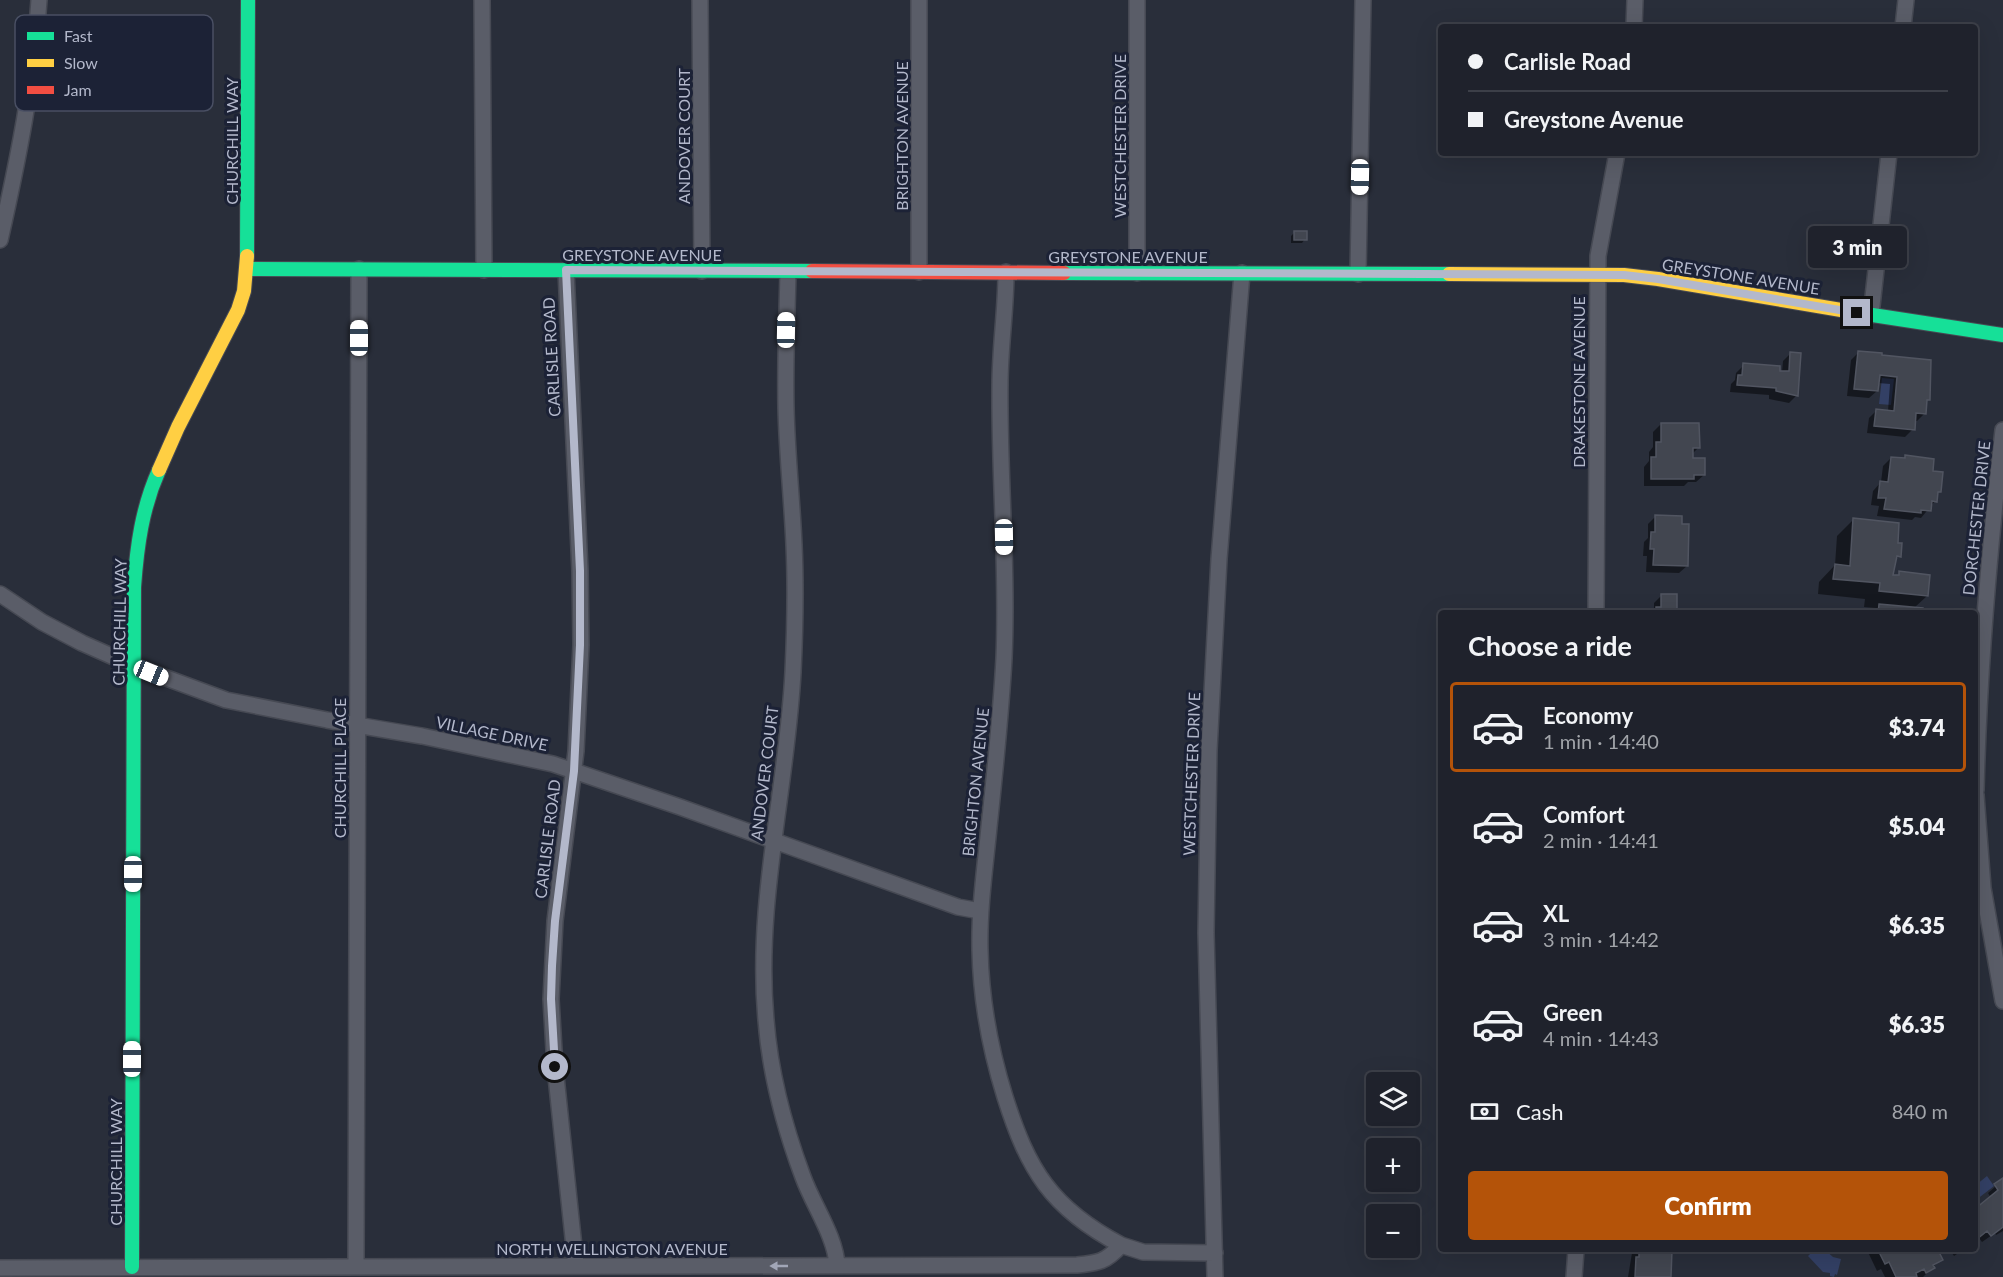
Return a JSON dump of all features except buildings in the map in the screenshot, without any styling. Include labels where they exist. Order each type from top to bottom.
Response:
[{"type":"street","points":[[37,15],[39,0]]},
{"type":"street","name":"CHURCHILL WAY","points":[[132,1267],[134,587],[137,547],[144,510],[153,484],[178,427],[238,310],[244,291],[247,269],[248,0]]},
{"type":"street","points":[[482,0],[484,270]]},
{"type":"street","name":"ANDOVER COURT","points":[[700,0],[702,271]]},
{"type":"street","name":"BRIGHTON AVENUE","points":[[920,0],[920,272]]},
{"type":"street","name":"WESTCHESTER DRIVE","points":[[1137,0],[1137,273]]},
{"type":"street","points":[[1358,274],[1363,0]]},
{"type":"street","points":[[1634,24],[1635,0]]},
{"type":"street","points":[[1903,24],[1906,0]]},
{"type":"street","points":[[0,240],[26,111]]},
{"type":"street","name":"DRAKESTONE AVENUE","points":[[1596,610],[1597,274],[1601,237],[1616,156]]},
{"type":"street","points":[[1871,315],[1889,156]]},
{"type":"street","name":"GREYSTONE AVENUE","points":[[247,269],[1597,274],[1658,279],[2003,335]]},
{"type":"street","name":"CHURCHILL PLACE","points":[[356,1267],[359,269]]},
{"type":"street","name":"CARLISLE ROAD","points":[[566,270],[580,571],[580,645],[574,771],[555,921],[551,999],[555,1067],[576,1266]]},
{"type":"street","name":"ANDOVER COURT","points":[[788,272],[786,407],[795,549],[795,626],[791,712],[764,921],[763,977],[770,1050],[778,1099],[803,1179],[833,1243],[837,1266]]},
{"type":"street","name":"BRIGHTON AVENUE","points":[[1006,272],[1000,385],[1004,518],[1004,656],[980,910],[980,950],[985,1012],[1000,1080],[1022,1144],[1040,1179],[1067,1210],[1096,1232],[1121,1245]]},
{"type":"street","name":"WESTCHESTER DRIVE","points":[[1215,1277],[1207,956],[1208,794],[1219,559],[1242,273]]},
{"type":"street","name":"DORCHESTER DRIVE","points":[[1978,745],[1982,652],[1992,521],[2003,430]]},
{"type":"street","name":"VILLAGE DRIVE","points":[[0,594],[42,622],[82,643],[134,666],[226,700],[357,726],[422,736],[514,755],[574,771],[957,907],[980,910]]},
{"type":"street","name":"DORCHESTER DRIVE","points":[[1978,819],[1983,888],[2003,1001]]},
{"type":"street","points":[[1121,1245],[1143,1252],[1215,1253]]},
{"type":"street","name":"NORTH WELLINGTON AVENUE","points":[[0,1268],[1077,1265],[1095,1264],[1110,1258],[1121,1245]]},
{"type":"street","points":[[1574,1277],[1576,1252]]},
{"type":"water","points":[[1882,378],[1894,379],[1891,405],[1879,404]]},
{"type":"water","points":[[1987,1176],[1994,1186],[1978,1198],[1978,1183]]},
{"type":"water","points":[[1812,1252],[1827,1252],[1833,1257],[1841,1259],[1837,1275],[1835,1274],[1834,1277],[1830,1276],[1830,1273],[1823,1272],[1808,1256]]},
{"type":"traffic: fast","points":[[247,256],[248,0]]},
{"type":"traffic: fast","points":[[247,269],[812,271]]},
{"type":"traffic: fast","points":[[1064,273],[1449,274]]},
{"type":"traffic: fast","points":[[1853,312],[2003,335]]},
{"type":"traffic: fast","points":[[132,1267],[134,587],[141,527],[159,470]]},
{"type":"traffic: slow","points":[[159,470],[178,427],[238,310],[244,291],[247,256]]},
{"type":"traffic: slow","points":[[1449,274],[1624,275],[1853,312]]},
{"type":"traffic: jam","points":[[812,271],[1064,273]]},
{"type":"route","points":[[555,1067],[551,999],[552,966],[555,921],[574,771],[579,706],[580,645],[580,571],[566,270],[1597,274],[1658,279],[1857,313]]}]
